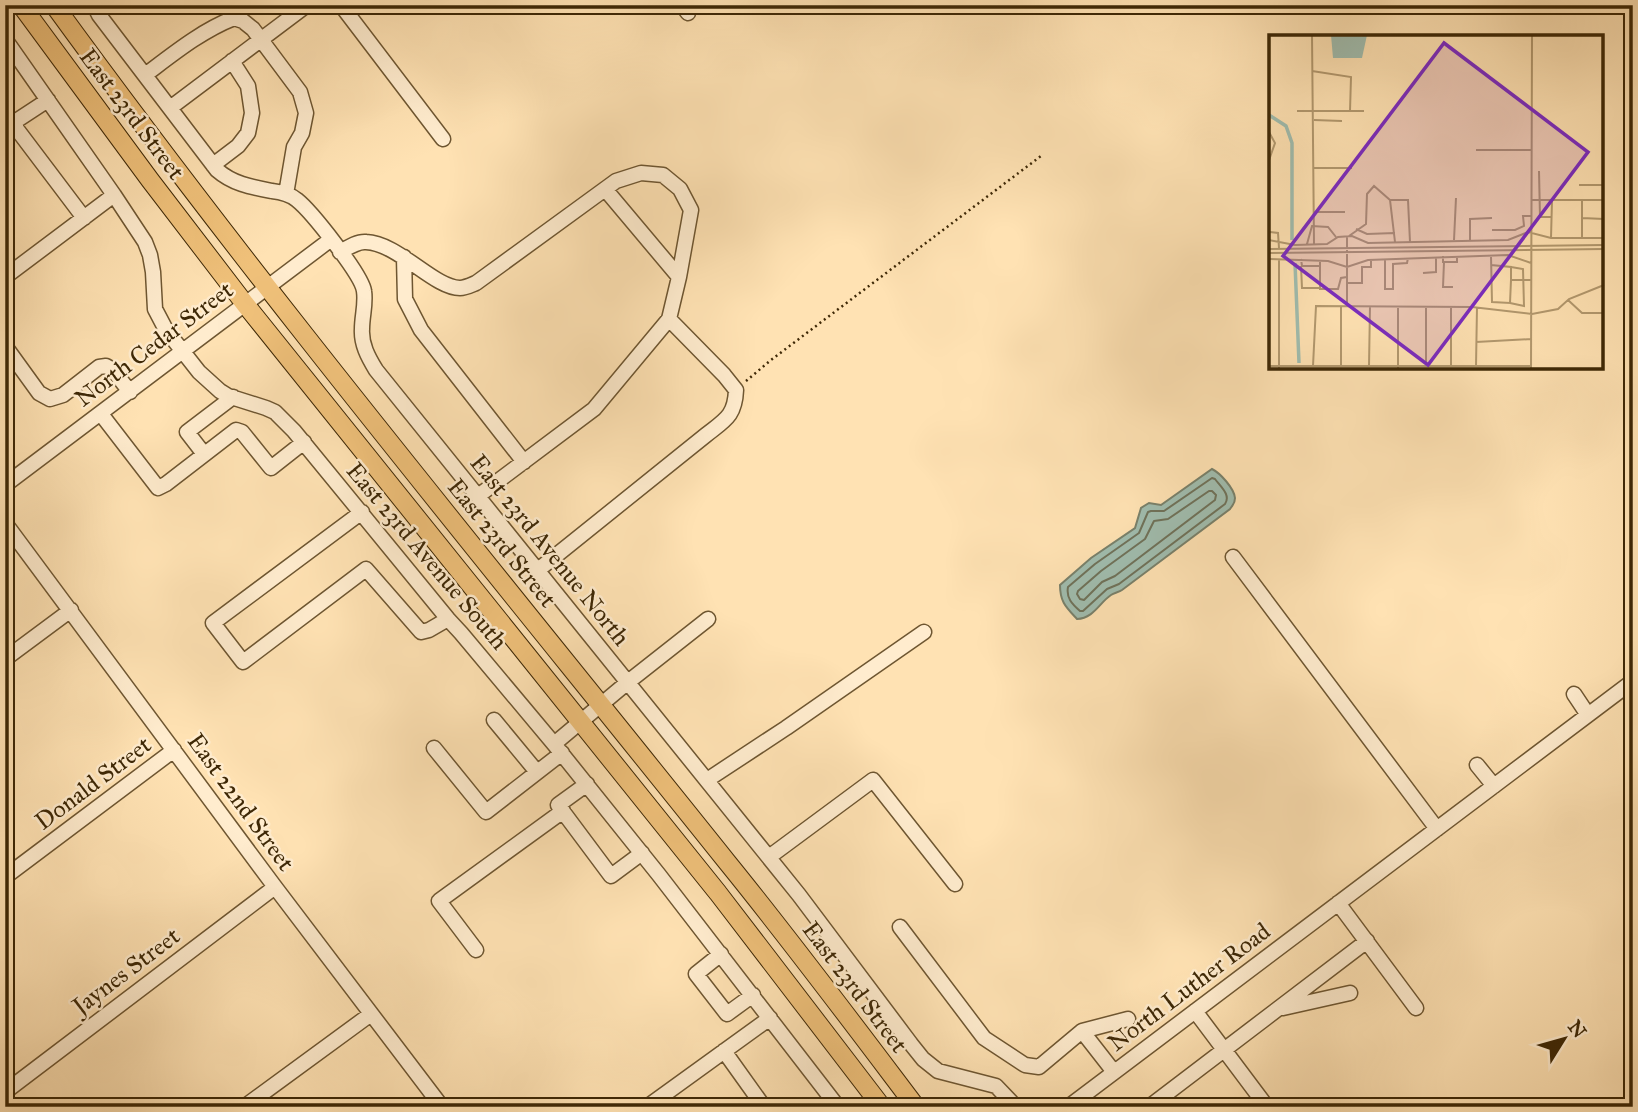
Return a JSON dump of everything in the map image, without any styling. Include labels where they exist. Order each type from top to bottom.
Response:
[{"type":"main road","name":"East 23rd Street","points":[[21,5],[245,304],[752,937],[883,1107]]},
{"type":"main road","name":"East 23rd Street","points":[[54,5],[267,288],[746,885],[916,1107]]},
{"type":"street","name":"East 23rd Avenue North","points":[[93,5],[213,165],[235,182],[293,197],[303,205],[352,267],[363,285],[365,294],[362,340],[376,370],[769,857],[923,1059],[938,1071],[996,1086],[1016,1107]]},
{"type":"street","points":[[170,108],[307,5]]},
{"type":"street","points":[[341,5],[443,139]]},
{"type":"street","points":[[145,75],[218,24],[234,18],[253,29],[300,92],[306,113],[302,133],[294,147],[286,194]]},
{"type":"street","name":"East 23rd Avenue South","points":[[5,39],[145,242],[153,272],[155,309],[166,330],[183,352],[220,391],[275,412],[304,442],[587,784],[838,1107]]},
{"type":"street","points":[[213,165],[238,146],[248,133],[252,113],[248,86],[232,61]]},
{"type":"street","points":[[48,100],[11,125],[84,218]]},
{"type":"street","points":[[340,252],[364,241],[380,245],[449,286],[462,288],[476,283],[616,181],[641,173],[663,175],[680,189],[691,210],[669,319],[594,408],[478,496]]},
{"type":"street","points":[[605,189],[679,277]]},
{"type":"street","points":[[5,277],[114,195]]},
{"type":"street","name":"North Cedar Street","points":[[5,485],[330,240]]},
{"type":"street","points":[[404,257],[405,299],[421,330],[524,462]]},
{"type":"street","points":[[538,570],[727,418],[735,405],[736,390],[669,319]]},
{"type":"street","points":[[5,346],[39,393],[50,398],[63,395],[99,367],[106,366],[113,370],[130,392]]},
{"type":"street","points":[[204,454],[187,432],[233,397]]},
{"type":"street","points":[[100,414],[158,488],[236,429],[242,432],[271,468],[304,442]]},
{"type":"street","points":[[362,512],[213,623],[243,662],[366,569],[421,632],[448,619]]},
{"type":"street","name":"East 22nd Street","points":[[5,523],[442,1107]]},
{"type":"street","points":[[1233,557],[1437,829]]},
{"type":"street","points":[[5,659],[71,610]]},
{"type":"street","points":[[434,748],[486,812],[537,772],[581,722],[708,619]]},
{"type":"street","points":[[707,780],[884,662],[924,632]]},
{"type":"street","points":[[1574,694],[1588,715],[1633,681]]},
{"type":"street","name":"North Luther Road","points":[[1068,1107],[1588,715]]},
{"type":"street","points":[[494,720],[537,772]]},
{"type":"street","name":"Donald Street","points":[[5,877],[174,750]]},
{"type":"street","points":[[1477,765],[1494,786]]},
{"type":"street","points":[[769,857],[873,780],[955,884]]},
{"type":"street","points":[[587,784],[558,805],[611,876],[642,853]]},
{"type":"street","points":[[476,950],[439,901],[562,811]]},
{"type":"street","name":"Jaynes Street","points":[[5,1092],[275,887]]},
{"type":"street","points":[[1338,903],[1416,1008]]},
{"type":"street","points":[[900,927],[984,1038],[1025,1065],[1038,1067],[1082,1031],[1128,1019]]},
{"type":"street","points":[[1149,1107],[1367,941]]},
{"type":"street","points":[[721,954],[696,974],[727,1014],[753,995]]},
{"type":"street","points":[[1278,1009],[1350,993]]},
{"type":"street","points":[[1195,1010],[1267,1107]]},
{"type":"street","points":[[244,1107],[371,1014]]},
{"type":"street","points":[[647,1107],[770,1018]]},
{"type":"street","points":[[1082,1031],[1114,1072]]},
{"type":"street","points":[[724,1051],[764,1107]]},
{"type":"path","points":[[736,390],[782,352],[1041,156]]},
{"type":"water","points":[[1212,469],[1226,481],[1234,494],[1235,502],[1230,509],[1122,590],[1107,598],[1092,613],[1077,619],[1064,604],[1060,585],[1091,558],[1135,528],[1141,508],[1149,503],[1161,505]]}]
